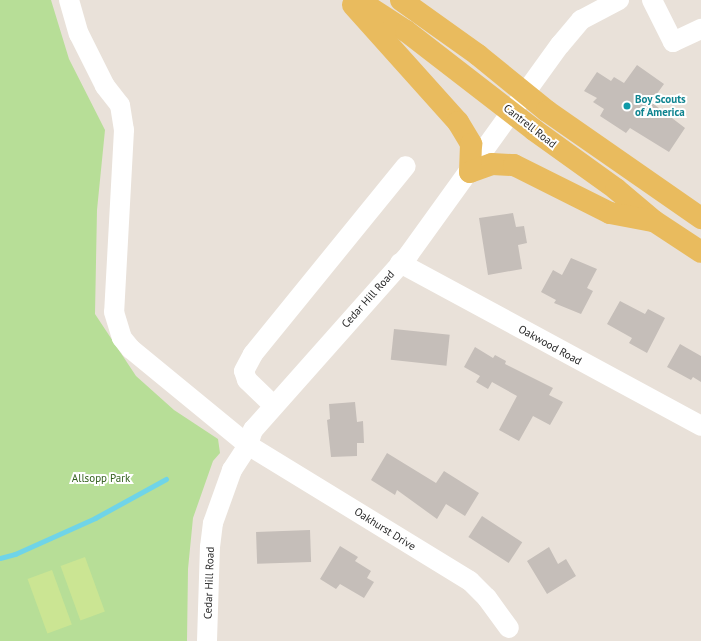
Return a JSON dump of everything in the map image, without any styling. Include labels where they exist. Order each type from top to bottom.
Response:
[{"type":"main road","points":[[348,0],[458,122],[471,144],[470,172],[492,164],[514,165],[610,213],[654,221]]},
{"type":"main road","name":"Cantrell Road","points":[[358,0],[406,31],[511,112],[616,189],[654,221],[701,252]]},
{"type":"main road","name":"Cantrell Road","points":[[401,0],[478,55],[525,93],[701,218]]},
{"type":"street","name":"Oakhurst Drive","points":[[69,0],[79,34],[105,86],[120,105],[124,130],[114,312],[117,325],[131,349],[248,445],[470,581],[487,598],[509,628]]},
{"type":"street","points":[[652,0],[673,42],[701,29]]},
{"type":"street","name":"Cedar Hill Road","points":[[207,641],[210,547],[213,523],[232,470],[248,445],[254,430],[273,405],[400,263],[470,172],[511,112],[581,20],[613,1]]},
{"type":"street","points":[[273,405],[246,380],[244,371],[253,354],[406,166]]},
{"type":"street","name":"Oakwood Road","points":[[400,263],[701,426]]},
{"type":"green space","name":"Allsopp Park","points":[[0,0],[51,0],[69,59],[105,130],[97,210],[95,314],[136,376],[174,410],[218,439],[220,453],[213,461],[193,518],[188,569],[187,641],[0,641]]},
{"type":"green space","points":[[85,557],[105,612],[80,620],[61,566]]},
{"type":"green space","points":[[52,570],[72,625],[47,633],[28,579]]},
{"type":"building","name":"Boy Scouts of America","points":[[637,65],[664,84],[651,102],[685,128],[669,152],[630,128],[626,133],[600,116],[604,109],[593,102],[597,98],[584,91],[597,72],[611,81],[614,77],[624,83]]},
{"type":"building","points":[[513,213],[516,227],[524,226],[527,243],[518,245],[522,269],[488,275],[479,218]]},
{"type":"building","points":[[571,258],[597,269],[587,288],[593,291],[581,314],[554,303],[556,300],[541,292],[553,270],[562,275]]},
{"type":"building","points":[[620,301],[645,314],[648,309],[665,318],[647,353],[629,343],[632,338],[607,324]]},
{"type":"building","points":[[394,329],[450,335],[446,366],[391,360]]},
{"type":"building","points":[[680,344],[701,356],[701,382],[693,377],[691,380],[667,367]]},
{"type":"building","points":[[475,347],[493,358],[495,355],[506,361],[505,364],[553,388],[549,395],[563,402],[550,425],[533,416],[519,441],[499,430],[517,396],[492,382],[488,389],[476,382],[480,376],[464,367]]},
{"type":"building","points":[[355,402],[357,422],[363,421],[364,443],[357,443],[357,456],[331,457],[327,420],[330,419],[329,404]]},
{"type":"building","points":[[387,453],[436,483],[444,471],[479,493],[465,516],[446,504],[437,519],[397,490],[395,495],[371,480]]},
{"type":"building","points":[[482,516],[522,542],[509,563],[468,537]]},
{"type":"building","points":[[310,530],[311,562],[257,564],[256,532]]},
{"type":"building","points":[[340,546],[358,557],[355,561],[371,571],[367,578],[374,582],[364,598],[340,584],[336,589],[320,579]]},
{"type":"building","points":[[549,547],[558,564],[566,559],[576,576],[547,594],[527,561]]},
{"type":"waterway","points":[[0,558],[15,554],[95,518],[166,479]]},
{"type":"place","name":"Boy Scouts of America","points":[[627,106]]}]
